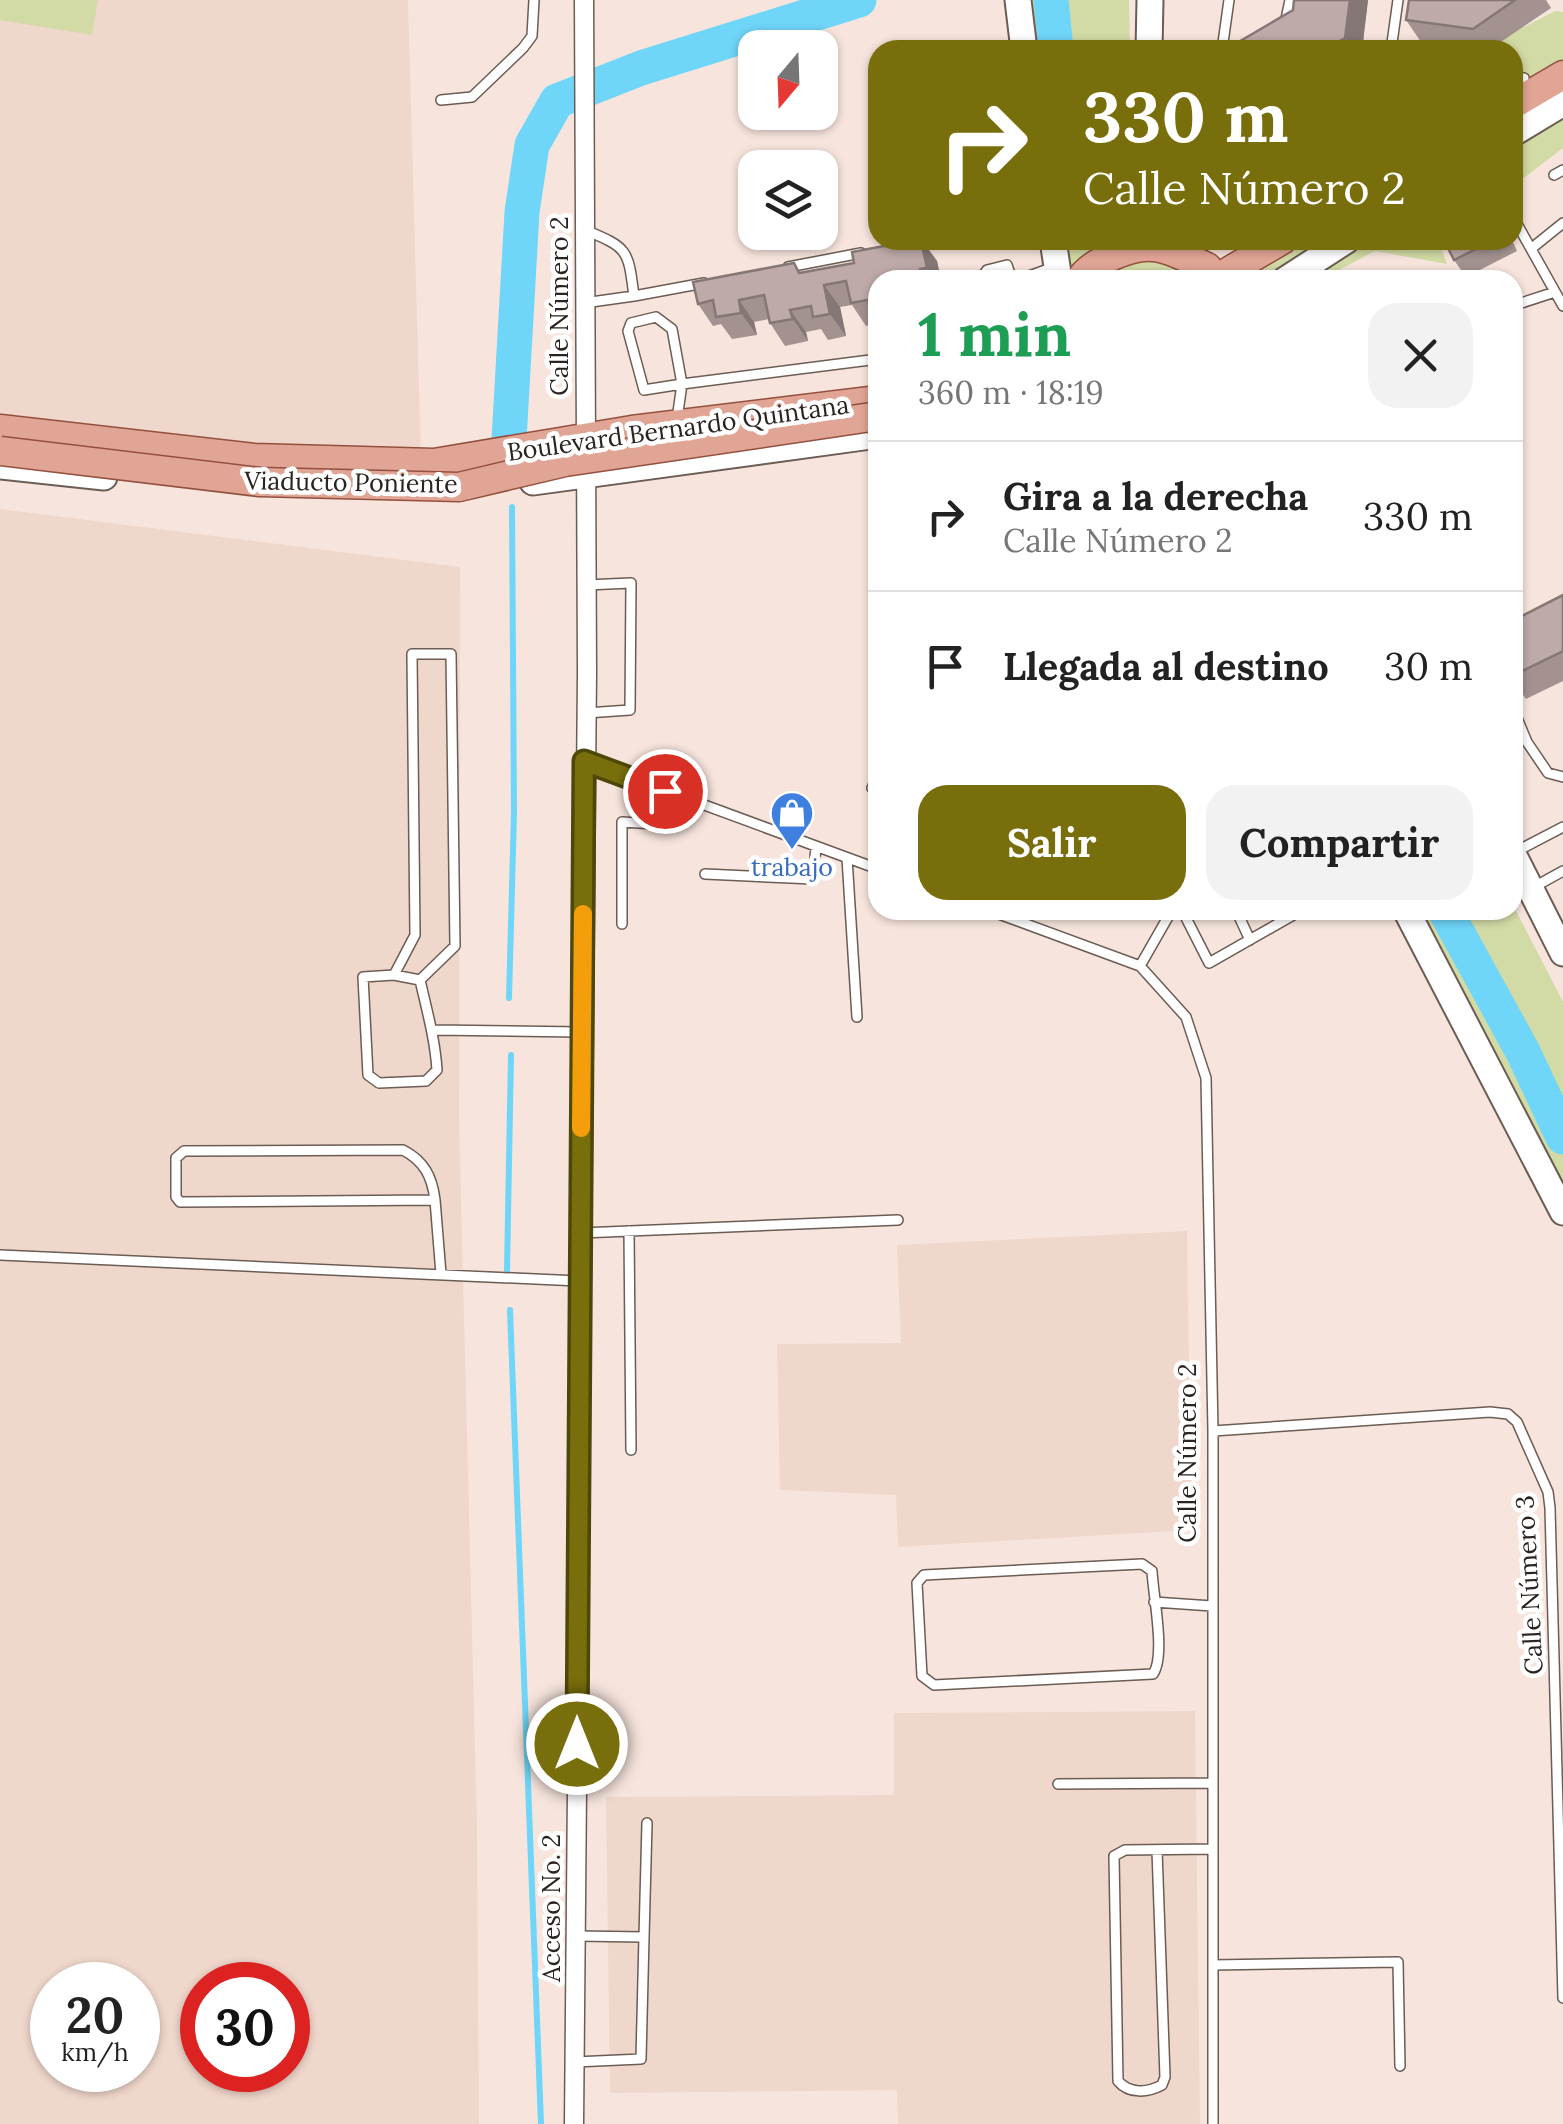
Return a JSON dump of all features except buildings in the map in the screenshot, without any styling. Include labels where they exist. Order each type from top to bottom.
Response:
[{"type":"main road","points":[[1523,76],[1563,56]]},
{"type":"main road","points":[[1523,99],[1563,75]]},
{"type":"main road","points":[[1090,270],[1114,256],[1135,250]]},
{"type":"main road","points":[[1157,250],[1199,270]]},
{"type":"main road","points":[[1218,270],[1241,250]]},
{"type":"main road","points":[[1223,270],[1262,250]]},
{"type":"main road","name":"Boulevard Bernardo Quintana","points":[[0,429],[254,458],[434,463],[676,424],[868,401]]},
{"type":"main road","name":"Viaducto Poniente","points":[[0,451],[260,482],[459,487],[565,462],[868,417]]},
{"type":"street","name":"Calle Número 2","points":[[584,0],[584,440],[577,474],[588,672]]},
{"type":"street","points":[[1018,0],[1023,40]]},
{"type":"street","points":[[1150,0],[1150,40]]},
{"type":"street","points":[[1523,127],[1563,103]]},
{"type":"street","points":[[1300,270],[1332,250]]},
{"type":"street","name":"Boulevard Bernardo Quintana","points":[[0,466],[332,496],[476,492],[577,474],[868,436]]},
{"type":"street","name":"Acceso No. 2","points":[[574,2124],[584,761],[588,672]]},
{"type":"street","points":[[1523,871],[1563,953]]},
{"type":"street","points":[[1411,920],[1563,1212]]},
{"type":"lane","points":[[441,100],[472,97],[523,48],[532,36],[534,0]]},
{"type":"lane","points":[[1223,40],[1229,0]]},
{"type":"lane","points":[[1278,36],[1290,0]]},
{"type":"lane","points":[[1392,40],[1398,0]]},
{"type":"lane","points":[[1532,248],[1563,223]]},
{"type":"lane","points":[[584,230],[620,244],[628,254],[634,296]]},
{"type":"lane","points":[[1523,233],[1563,306]]},
{"type":"lane","points":[[778,269],[874,251]]},
{"type":"lane","points":[[986,270],[1007,265],[1010,270]]},
{"type":"lane","points":[[584,303],[720,280]]},
{"type":"lane","points":[[1523,302],[1555,292]]},
{"type":"lane","points":[[676,424],[682,384],[672,328],[656,317],[631,323],[629,339],[644,390],[682,384],[868,361]]},
{"type":"lane","points":[[586,585],[632,583],[630,710],[586,713]]},
{"type":"lane","points":[[394,975],[415,935],[412,654],[450,654],[455,946],[420,980]]},
{"type":"lane","points":[[1523,732],[1548,773],[1563,777]]},
{"type":"lane","points":[[584,761],[868,866]]},
{"type":"lane","points":[[622,924],[622,822],[656,824],[665,791]]},
{"type":"lane","points":[[1523,847],[1563,826]]},
{"type":"lane","points":[[705,874],[812,879],[816,847]]},
{"type":"lane","points":[[847,858],[858,1016]]},
{"type":"lane","points":[[1532,888],[1563,871]]},
{"type":"lane","name":"Calle Número 2","points":[[1015,920],[1140,966],[1186,1017],[1206,1078],[1213,1431],[1212,2124]]},
{"type":"lane","points":[[1140,966],[1166,920]]},
{"type":"lane","points":[[1187,920],[1209,963],[1285,920]]},
{"type":"lane","points":[[1241,920],[1250,940]]},
{"type":"lane","points":[[394,975],[420,980],[423,1009],[434,1030],[434,1078],[372,1081],[368,1075],[364,976],[394,975]]},
{"type":"lane","points":[[434,1030],[582,1032]]},
{"type":"lane","points":[[435,1200],[180,1202],[176,1197],[176,1158],[184,1151],[403,1150],[425,1167],[435,1200],[441,1274]]},
{"type":"lane","points":[[580,1233],[898,1220]]},
{"type":"lane","points":[[630,1231],[631,1450]]},
{"type":"lane","points":[[0,1255],[579,1281]]},
{"type":"lane","name":"Calle Número 3","points":[[1213,1431],[1490,1412],[1508,1414],[1517,1422],[1548,1492],[1560,1768],[1563,1998]]},
{"type":"lane","points":[[1142,1564],[1152,1571],[1154,1602],[1158,1668],[1152,1674],[934,1685],[922,1676],[917,1583],[924,1575],[1142,1564]]},
{"type":"lane","points":[[1154,1602],[1212,1606]]},
{"type":"lane","points":[[1058,1784],[1212,1783]]},
{"type":"lane","points":[[576,2062],[641,2059],[647,1823]]},
{"type":"lane","points":[[1157,1850],[1164,2076],[1154,2090],[1134,2091],[1118,2081],[1113,1860],[1120,1850],[1213,1849]]},
{"type":"lane","points":[[576,1936],[644,1937]]},
{"type":"lane","points":[[1213,1965],[1398,1962],[1400,2066]]},
{"type":"shaded area","points":[[0,0],[408,0],[421,459],[0,429]]},
{"type":"shaded area","points":[[0,509],[460,567],[459,1120],[477,1828],[479,2124],[0,2124]]},
{"type":"shaded area","points":[[1187,1231],[1191,1530],[898,1547],[896,1495],[780,1490],[777,1344],[901,1343],[897,1245]]},
{"type":"shaded area","points":[[1195,1711],[1200,2124],[898,2124],[897,2090],[610,2093],[606,1797],[894,1795],[894,1713]]},
{"type":"green space","points":[[0,0],[98,0],[92,35],[0,20]]},
{"type":"green space","points":[[1015,0],[1129,0],[1130,40],[1013,40]]},
{"type":"green space","points":[[1555,11],[1563,12],[1563,148],[1523,178],[1523,40],[1498,40]]},
{"type":"green space","points":[[1052,250],[1185,250],[1194,270],[1056,270]]},
{"type":"green space","points":[[1238,250],[1442,250],[1447,264],[1375,251],[1339,270],[1246,270]]},
{"type":"green space","points":[[1410,920],[1521,920],[1563,1002],[1563,1226]]},
{"type":"waterway","points":[[509,440],[522,212],[532,145],[557,101],[641,68],[859,0]]},
{"type":"waterway","points":[[1051,0],[1055,40]]},
{"type":"waterway","points":[[509,998],[514,813],[512,507]]},
{"type":"waterway","points":[[1450,920],[1523,1052],[1563,1137]]},
{"type":"waterway","points":[[507,1270],[511,1055]]},
{"type":"waterway","points":[[510,1310],[541,2124]]},
{"type":"slow traffic","points":[[581,1128],[583,914]]},
{"type":"place","name":"trabajo","points":[[792,851]]},
{"type":"route","points":[[577,1744],[584,761],[665,791]]}]
